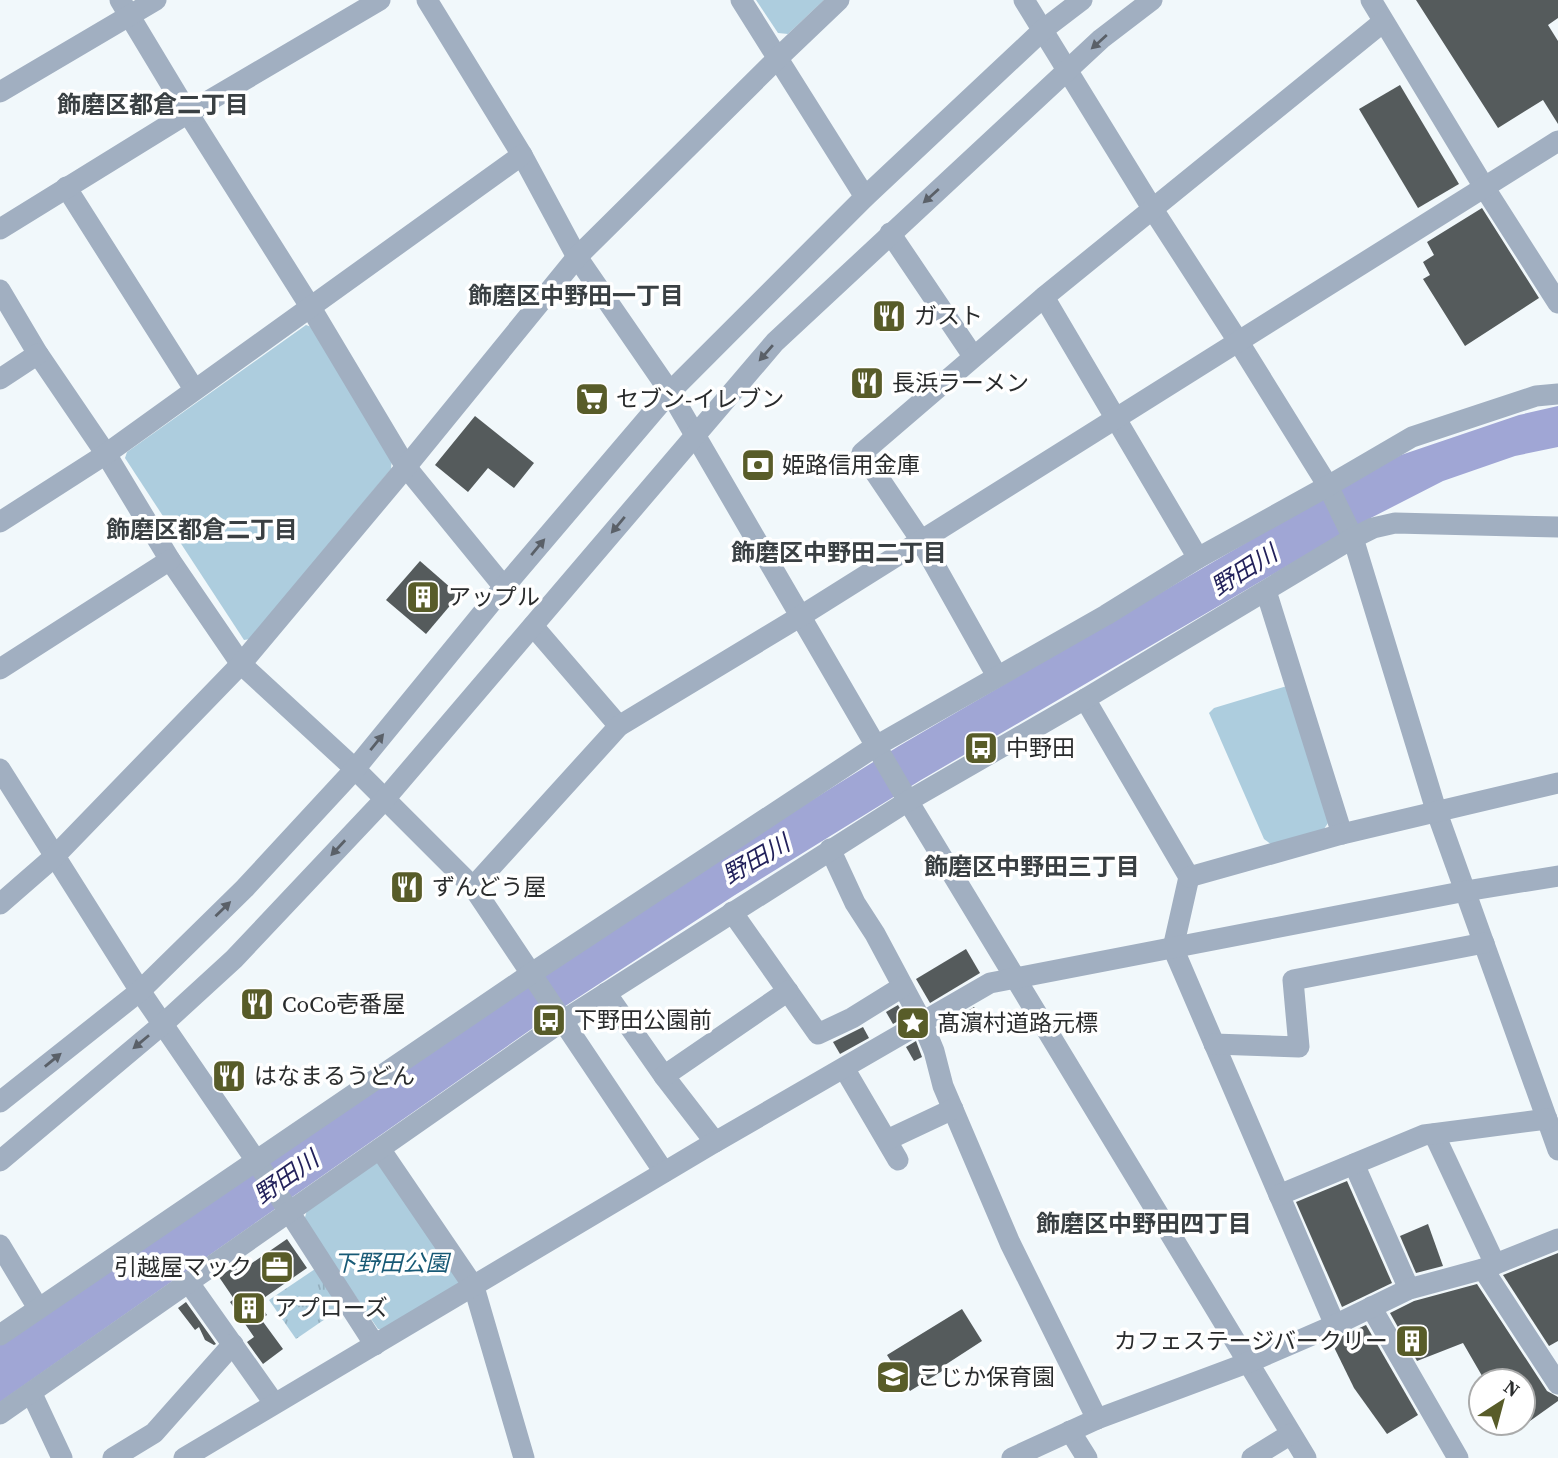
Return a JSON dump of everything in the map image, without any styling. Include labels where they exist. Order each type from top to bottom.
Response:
[{"type":"street","points":[[0,92],[125,8],[156,0]]},
{"type":"street","points":[[0,229],[188,113],[380,0]]},
{"type":"street","points":[[427,0],[522,155],[577,257],[670,391],[908,801],[1307,1458]]},
{"type":"street","points":[[741,0],[865,197]]},
{"type":"street","points":[[0,904],[54,857],[241,664],[577,257],[839,0]]},
{"type":"street","points":[[1024,0],[1328,486],[1353,538],[1436,810],[1558,1150]]},
{"type":"street","points":[[0,1102],[140,991],[245,888],[355,769],[670,391],[865,197],[1044,29],[1082,0]]},
{"type":"street","points":[[0,1161],[163,1024],[234,959],[385,799],[775,342],[1101,39],[1152,0]]},
{"type":"street","points":[[1371,0],[1558,303]]},
{"type":"street","points":[[125,8],[406,467],[504,587]]},
{"type":"street","points":[[997,676],[920,539],[862,453],[1044,297],[1383,22]]},
{"type":"street","points":[[473,887],[619,726],[801,616],[1558,141]]},
{"type":"street","points":[[0,523],[106,454],[522,155]]},
{"type":"street","points":[[66,187],[194,389]]},
{"type":"street","points":[[890,233],[973,356]]},
{"type":"street","points":[[0,290],[170,559],[241,664],[355,769],[473,887],[664,1172]]},
{"type":"street","points":[[1044,297],[1198,558]]},
{"type":"street","points":[[0,379],[38,354]]},
{"type":"street","points":[[0,1335],[531,973],[876,746],[1412,437],[1535,396],[1558,394]]},
{"type":"street","points":[[0,1414],[564,1020],[908,801],[1085,699],[1353,538],[1373,528],[1395,523],[1558,527]]},
{"type":"street","points":[[0,670],[170,559]]},
{"type":"street","points":[[1266,591],[1342,834]]},
{"type":"street","points":[[533,626],[619,726]]},
{"type":"street","points":[[1085,699],[1189,877],[1174,948],[1335,1325]]},
{"type":"street","points":[[0,769],[140,991],[255,1159],[375,1345]]},
{"type":"street","points":[[1189,877],[1436,810],[1558,783]]},
{"type":"street","points":[[830,849],[855,903],[875,934],[922,1022],[953,1109],[1010,1243],[1097,1419]]},
{"type":"street","points":[[184,1458],[664,1172],[990,983],[1465,891],[1558,876]]},
{"type":"street","points":[[732,912],[818,1034],[852,1018],[902,988]]},
{"type":"street","points":[[1214,1044],[1299,1047],[1293,980],[1484,943]]},
{"type":"street","points":[[664,1076],[788,991]]},
{"type":"street","points":[[606,993],[664,1076],[715,1142]]},
{"type":"street","points":[[844,1068],[898,1160]]},
{"type":"street","points":[[887,1140],[953,1109]]},
{"type":"street","points":[[1279,1195],[1424,1135],[1547,1119]]},
{"type":"street","points":[[1434,1134],[1489,1266],[1555,1376]]},
{"type":"street","points":[[380,1149],[474,1287],[524,1458]]},
{"type":"street","points":[[1354,1164],[1409,1289]]},
{"type":"street","points":[[1012,1458],[1097,1419],[1247,1363],[1409,1289],[1489,1266],[1558,1239]]},
{"type":"street","points":[[0,1245],[38,1308]]},
{"type":"street","points":[[189,1283],[274,1403]]},
{"type":"street","points":[[1371,1307],[1458,1458]]},
{"type":"street","points":[[113,1458],[153,1433],[233,1344]]},
{"type":"street","points":[[32,1394],[62,1458]]},
{"type":"street","points":[[1070,1431],[1087,1458]]},
{"type":"street","points":[[1252,1458],[1291,1434]]},
{"type":"green space","points":[[756,0],[824,0],[788,34],[778,33]]},
{"type":"green space","points":[[306,325],[315,328],[392,459],[391,469],[250,639],[244,640],[125,458],[127,452]]},
{"type":"green space","points":[[1287,686],[1330,820],[1324,829],[1272,845],[1264,839],[1209,713],[1214,708]]},
{"type":"green space","name":"下野田公園","points":[[372,1162],[381,1163],[460,1277],[459,1285],[389,1329],[378,1329],[304,1221],[307,1210]]},
{"type":"green space","points":[[318,1267],[344,1306],[296,1339],[269,1300]]},
{"type":"water","name":"野田川","points":[[1558,406],[1558,447],[1515,456],[1443,481],[1359,524],[921,780],[735,895],[553,1014],[0,1402],[0,1344],[712,862],[899,746],[1343,486],[1401,455],[1519,415]]},
{"type":"building","points":[[1416,0],[1558,0],[1558,18],[1548,25],[1558,41],[1558,124],[1543,100],[1498,128]]},
{"type":"building","points":[[1400,85],[1459,184],[1418,208],[1359,109]]},
{"type":"building","points":[[1482,208],[1539,298],[1465,346],[1423,279],[1430,275],[1423,262],[1434,255],[1427,242]]},
{"type":"building","points":[[475,416],[534,463],[514,488],[488,468],[468,492],[435,465]]},
{"type":"building","name":"アップル","points":[[420,561],[459,595],[426,634],[386,600]]},
{"type":"building","points":[[966,949],[980,973],[930,1003],[916,979]]},
{"type":"building","points":[[898,1005],[905,1017],[893,1024],[886,1012]]},
{"type":"building","points":[[974,1007],[983,1022],[965,1033],[956,1018]]},
{"type":"building","points":[[863,1027],[869,1038],[840,1054],[833,1042]]},
{"type":"building","points":[[916,1041],[922,1057],[914,1061],[906,1047]]},
{"type":"building","points":[[1347,1181],[1392,1283],[1342,1307],[1296,1202]]},
{"type":"building","points":[[1428,1224],[1443,1266],[1416,1273],[1400,1236]]},
{"type":"building","points":[[287,1239],[307,1268],[258,1302],[267,1315],[261,1319],[283,1349],[263,1364],[247,1342],[254,1337],[230,1302],[234,1299],[219,1277],[235,1266],[239,1272]]},
{"type":"building","points":[[1558,1253],[1558,1341],[1549,1346],[1503,1275]]},
{"type":"building","points":[[1477,1284],[1531,1367],[1477,1367],[1463,1343],[1417,1361],[1390,1313],[1414,1301]]},
{"type":"building","points":[[186,1302],[216,1344],[205,1340],[199,1327],[195,1330],[178,1308]]},
{"type":"building","points":[[962,1309],[982,1341],[945,1365],[947,1368],[910,1391],[887,1355]]},
{"type":"building","points":[[1366,1325],[1418,1415],[1387,1434],[1354,1388],[1331,1341]]},
{"type":"building","points":[[1537,1376],[1547,1391],[1558,1397],[1558,1401],[1537,1416]]},
{"type":"place","name":"ガスト","points":[[889,316]]},
{"type":"place","name":"長浜ラーメン","points":[[867,383]]},
{"type":"place","name":"セブン-イレブン","points":[[592,399]]},
{"type":"place","name":"姫路信用金庫","points":[[758,465]]},
{"type":"place","name":"アップル","points":[[423,597]]},
{"type":"place","name":"中野田","points":[[981,748]]},
{"type":"place","name":"ずんどう屋","points":[[407,887]]},
{"type":"place","name":"CoCo壱番屋","points":[[257,1004]]},
{"type":"place","name":"下野田公園前","points":[[549,1020]]},
{"type":"place","name":"髙濵村道路元標","points":[[913,1023]]},
{"type":"place","name":"はなまるうどん","points":[[229,1076]]},
{"type":"place","name":"引越屋マック","points":[[277,1267]]},
{"type":"place","name":"アプローズ","points":[[249,1308]]},
{"type":"place","name":"カフェステージバークリー","points":[[1412,1341]]},
{"type":"place","name":"こじか保育園","points":[[893,1377]]},
{"type":"district","name":"飾磨区都倉二丁目","points":[[153,104]]},
{"type":"district","name":"飾磨区中野田一丁目","points":[[576,295]]},
{"type":"district","name":"飾磨区都倉二丁目","points":[[202,529]]},
{"type":"district","name":"飾磨区中野田二丁目","points":[[839,552]]},
{"type":"district","name":"飾磨区中野田三丁目","points":[[1032,866]]},
{"type":"district","name":"飾磨区中野田四丁目","points":[[1144,1223]]}]
